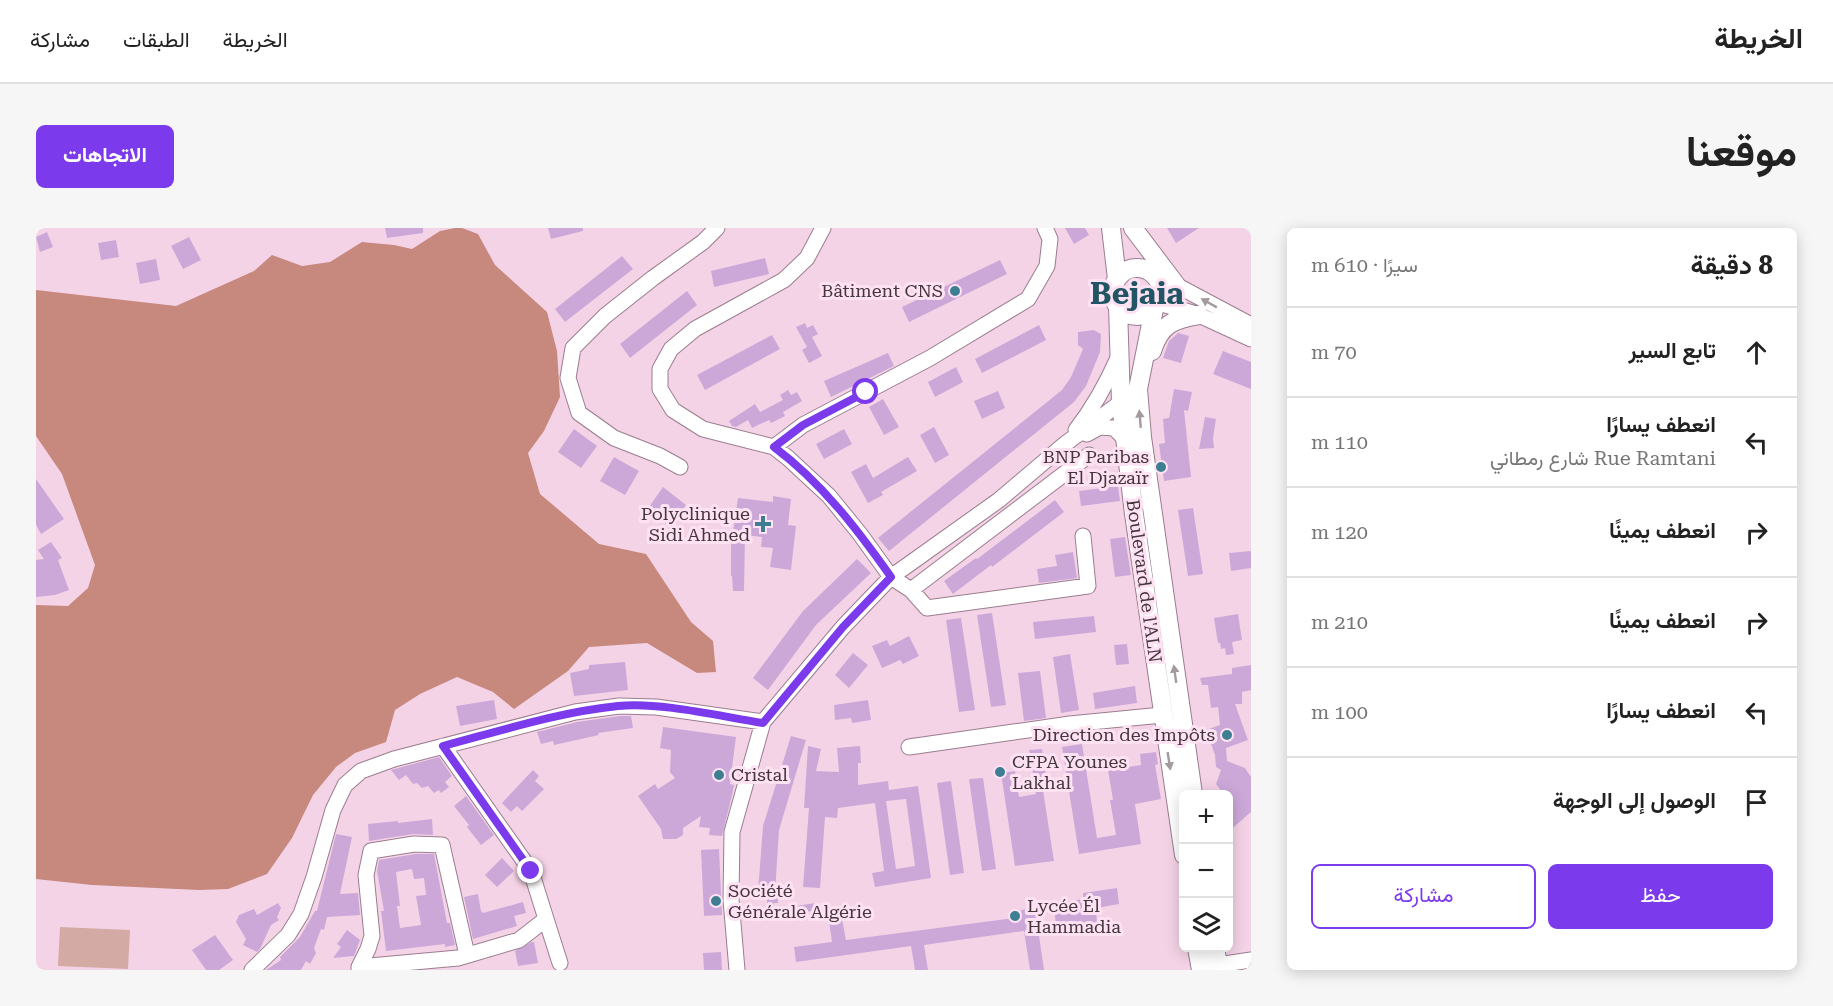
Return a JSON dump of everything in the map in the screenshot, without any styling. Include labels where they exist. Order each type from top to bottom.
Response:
[{"type":"main road","points":[[1110,229],[1117,279],[1113,293],[1118,307],[1131,316],[1139,316],[1156,306],[1161,289],[1151,274],[1133,228]]},
{"type":"main road","points":[[1133,228],[1176,285]]},
{"type":"main road","points":[[1117,279],[1135,268],[1151,274]]},
{"type":"main road","name":"Boulevard de l'ALN","points":[[1156,306],[1138,389],[1160,573],[1192,790]]},
{"type":"main road","name":"Boulevard de l'ALN","points":[[1118,307],[1118,358],[1125,440],[1162,715],[1182,844]]},
{"type":"main road","points":[[1138,389],[1160,332],[1178,320],[1199,315]]},
{"type":"main road","points":[[1201,952],[1213,963]]},
{"type":"street","points":[[680,467],[660,456],[614,438],[579,413],[568,378],[573,348],[605,316],[703,242],[717,228]]},
{"type":"street","points":[[823,228],[807,258],[784,280],[695,329],[671,349],[660,369],[660,389],[673,410],[703,429],[774,447],[830,496],[891,577],[910,590],[927,608],[1088,586],[1083,536]]},
{"type":"street","points":[[774,447],[803,425],[930,358],[1028,298],[1047,266],[1050,238],[1045,228]]},
{"type":"street","points":[[1151,274],[1251,325]]},
{"type":"street","points":[[1156,306],[1199,315],[1251,339]]},
{"type":"street","points":[[1065,444],[1092,410],[1118,358]]},
{"type":"street","points":[[737,970],[731,900],[732,832],[763,723],[843,627],[891,577],[999,500],[1065,444],[1138,389]]},
{"type":"street","points":[[1065,444],[1100,427],[1114,428],[1125,440]]},
{"type":"street","points":[[910,590],[1089,455]]},
{"type":"street","points":[[252,970],[288,935],[301,914],[333,810],[345,785],[361,771],[394,759],[575,712],[619,706],[656,707],[763,723]]},
{"type":"street","points":[[909,747],[1070,724],[1162,715]]},
{"type":"street","points":[[443,746],[531,871],[560,963]]},
{"type":"street","points":[[359,969],[372,936],[366,875],[371,851],[414,844],[442,845],[467,955]]},
{"type":"street","points":[[359,969],[467,955],[519,940],[546,919]]},
{"type":"street","points":[[1213,963],[1251,960]]},
{"type":"shaded area","points":[[455,228],[478,234],[495,265],[547,312],[557,351],[560,397],[544,431],[528,453],[540,494],[599,544],[646,554],[691,622],[713,641],[716,672],[697,673],[647,643],[589,647],[568,671],[514,709],[493,692],[457,677],[420,694],[395,710],[386,742],[355,753],[336,767],[313,795],[292,838],[267,874],[228,889],[199,890],[92,885],[36,879],[36,605],[68,606],[88,588],[95,565],[62,474],[36,436],[36,290],[176,306],[254,271],[272,255],[302,266],[330,262],[362,242],[412,249],[440,231]]},
{"type":"shaded area","points":[[60,927],[130,930],[128,969],[58,966]]},
{"type":"building","points":[[385,228],[423,228],[423,233],[387,238]]},
{"type":"building","points":[[548,228],[583,228],[583,231],[551,239]]},
{"type":"building","points":[[1065,228],[1085,228],[1089,235],[1074,244]]},
{"type":"building","points":[[1167,228],[1199,228],[1176,243]]},
{"type":"building","points":[[47,232],[53,247],[40,252],[36,237]]},
{"type":"building","points":[[189,237],[201,260],[183,269],[171,246]]},
{"type":"building","points":[[116,240],[119,257],[101,260],[98,243]]},
{"type":"building","points":[[622,256],[633,269],[565,322],[555,309]]},
{"type":"building","points":[[765,258],[769,274],[714,287],[711,271]]},
{"type":"building","points":[[156,259],[160,280],[140,284],[136,263]]},
{"type":"building","name":"Bâtiment CNS","points":[[1000,260],[1007,274],[909,322],[902,307]]},
{"type":"building","points":[[687,291],[697,305],[630,358],[620,344]]},
{"type":"building","points":[[805,323],[807,328],[813,325],[818,334],[812,337],[822,356],[809,363],[802,350],[807,347],[796,327]]},
{"type":"building","points":[[1039,325],[1046,340],[982,373],[975,359]]},
{"type":"building","points":[[1094,330],[1101,334],[1100,352],[1086,386],[1074,402],[889,551],[878,538],[1062,390],[1071,377],[1083,349],[1078,345],[1078,332]]},
{"type":"building","points":[[1178,333],[1189,336],[1181,363],[1163,358],[1169,341]]},
{"type":"building","points":[[772,335],[780,349],[705,390],[697,375]]},
{"type":"building","points":[[1223,351],[1251,362],[1251,389],[1213,374]]},
{"type":"building","points":[[888,353],[894,366],[831,397],[824,381]]},
{"type":"building","points":[[956,367],[963,382],[935,397],[928,382]]},
{"type":"building","points":[[1174,389],[1192,392],[1188,411],[1184,410],[1191,477],[1164,481],[1159,444],[1165,443],[1163,419],[1169,418]]},
{"type":"building","points":[[788,390],[791,395],[797,392],[802,401],[783,412],[785,416],[752,428],[748,420],[736,427],[732,426],[729,421],[755,404],[760,412],[783,400],[780,395]]},
{"type":"building","points":[[998,391],[1005,408],[982,419],[974,401]]},
{"type":"building","points":[[883,399],[899,427],[884,435],[869,407]]},
{"type":"building","points":[[1205,417],[1216,419],[1214,448],[1199,449]]},
{"type":"building","points":[[934,427],[949,455],[935,463],[920,435]]},
{"type":"building","points":[[574,429],[597,446],[581,468],[558,452]]},
{"type":"building","points":[[844,429],[852,444],[824,459],[816,444]]},
{"type":"building","points":[[614,457],[639,471],[625,495],[600,481]]},
{"type":"building","points":[[908,457],[917,471],[881,492],[883,495],[868,503],[851,472],[866,464],[873,478]]},
{"type":"building","points":[[36,479],[64,519],[41,534],[36,525]]},
{"type":"building","points":[[1118,486],[1120,501],[1081,506],[1079,491]]},
{"type":"building","points":[[663,487],[686,505],[670,527],[647,510]]},
{"type":"building","points":[[773,496],[791,499],[788,525],[796,526],[791,570],[770,567],[773,548],[761,547],[762,537],[745,535],[744,591],[733,591],[731,546],[738,498],[773,502]]},
{"type":"building","points":[[1055,500],[1064,512],[953,594],[944,581]]},
{"type":"building","points":[[1193,508],[1203,574],[1188,576],[1178,510]]},
{"type":"building","points":[[1125,537],[1131,575],[1115,577],[1110,539]]},
{"type":"building","points":[[51,542],[62,558],[58,560],[69,590],[55,595],[36,597],[36,560],[44,559],[38,550]]},
{"type":"building","points":[[1251,551],[1251,568],[1231,571],[1229,553]]},
{"type":"building","points":[[1073,552],[1077,578],[1039,583],[1037,569],[1057,566],[1055,555]]},
{"type":"building","points":[[857,559],[871,573],[816,625],[768,690],[753,678],[803,611]]},
{"type":"building","points":[[992,613],[1006,705],[991,707],[977,615]]},
{"type":"building","points":[[1238,614],[1242,640],[1232,642],[1234,654],[1226,655],[1225,648],[1221,649],[1218,643],[1214,618]]},
{"type":"building","points":[[1094,616],[1096,632],[1035,639],[1033,622]]},
{"type":"building","points":[[961,618],[975,710],[959,712],[946,620]]},
{"type":"building","points":[[909,636],[919,656],[903,664],[900,660],[882,668],[872,646],[887,640],[890,646]]},
{"type":"building","points":[[1127,644],[1129,664],[1116,665],[1114,645]]},
{"type":"building","points":[[853,653],[868,665],[849,688],[835,675]]},
{"type":"building","points":[[1070,654],[1079,710],[1061,713],[1053,657]]},
{"type":"building","points":[[625,662],[628,690],[574,696],[570,673],[589,669],[589,665]]},
{"type":"building","points":[[1251,665],[1251,690],[1242,692],[1242,704],[1235,704],[1248,740],[1226,748],[1227,761],[1245,768],[1251,777],[1251,812],[1233,828],[1233,790],[1221,790],[1216,784],[1221,770],[1216,767],[1215,755],[1206,730],[1220,725],[1218,707],[1211,708],[1208,685],[1202,685],[1200,678],[1232,674],[1232,668]]},
{"type":"building","points":[[1040,671],[1046,718],[1024,721],[1018,673]]},
{"type":"building","points":[[1135,686],[1137,703],[1095,709],[1093,693]]},
{"type":"building","points":[[494,700],[497,719],[460,726],[456,706]]},
{"type":"building","points":[[868,700],[871,720],[852,723],[851,718],[835,720],[834,705]]},
{"type":"building","points":[[631,716],[633,728],[598,733],[599,735],[554,745],[553,741],[541,744],[537,732],[577,722]]},
{"type":"building","points":[[663,727],[736,737],[730,784],[734,785],[722,836],[709,835],[710,828],[699,827],[701,816],[683,828],[683,835],[676,839],[663,839],[661,829],[638,796],[655,784],[658,789],[675,778],[670,772],[671,750],[660,748]]},
{"type":"building","points":[[791,736],[806,740],[779,830],[775,893],[778,893],[778,903],[774,903],[773,912],[767,912],[767,892],[758,892],[763,826]]},
{"type":"building","points":[[1082,744],[1097,838],[1116,835],[1108,770],[1141,765],[1140,754],[1156,752],[1158,764],[1155,765],[1161,799],[1135,804],[1141,844],[1079,854],[1062,747]]},
{"type":"building","points":[[808,746],[821,749],[816,771],[839,772],[837,748],[860,746],[861,763],[858,763],[858,785],[888,781],[889,790],[918,786],[931,878],[875,887],[872,873],[884,871],[875,803],[838,808],[837,818],[825,817],[820,888],[803,887],[809,808],[804,808]],"holes":[[[906,799],[915,866],[896,869],[886,801]]]},
{"type":"building","points":[[1042,749],[1047,783],[1042,784],[1054,861],[1015,866],[1001,773],[1015,771],[1019,797],[1036,794],[1029,750]]},
{"type":"building","points":[[439,757],[452,776],[445,782],[449,787],[441,793],[439,790],[434,793],[428,786],[422,788],[417,783],[413,784],[406,775],[399,780],[391,770]]},
{"type":"building","points":[[533,770],[539,776],[535,781],[544,789],[522,811],[517,806],[511,812],[502,803]]},
{"type":"building","points":[[983,778],[996,869],[982,871],[969,779]]},
{"type":"building","points":[[951,781],[964,873],[950,875],[937,783]]},
{"type":"building","points":[[466,796],[494,835],[481,845],[454,806]]},
{"type":"building","points":[[432,819],[433,835],[413,834],[369,841],[368,824]]},
{"type":"building","points":[[336,834],[352,837],[340,894],[358,893],[360,915],[327,917],[324,930],[321,929],[314,948],[316,953],[310,964],[306,961],[301,970],[266,970],[281,960],[280,957],[300,937],[317,911]]},
{"type":"building","points":[[719,849],[722,915],[704,916],[701,850]]},
{"type":"building","points":[[415,854],[434,854],[447,923],[450,923],[455,945],[445,947],[445,944],[386,951],[381,911],[384,911],[377,871],[379,860]],"holes":[[[412,869],[414,879],[424,878],[426,895],[416,896],[421,925],[400,928],[396,872]]]},
{"type":"building","points":[[502,858],[514,871],[497,887],[485,875]]},
{"type":"building","points":[[1117,888],[1119,904],[1096,908],[1097,923],[1057,930],[1053,904],[1083,899],[1083,893]]},
{"type":"building","points":[[478,894],[483,913],[523,902],[526,913],[514,916],[517,926],[473,939],[464,897]]},
{"type":"building","points":[[278,903],[281,908],[277,917],[279,920],[271,925],[260,949],[257,952],[243,945],[246,939],[236,922],[239,915],[254,909],[257,915]]},
{"type":"building","points":[[816,903],[817,910],[790,915],[789,907]]},
{"type":"building","points":[[1035,908],[1044,970],[1030,970],[1024,931],[924,945],[928,970],[915,970],[911,946],[796,962],[794,947],[832,942],[829,921],[842,919],[846,940],[1022,917],[1021,910]]},
{"type":"building","points":[[347,930],[360,940],[354,956],[333,958],[341,947],[337,944]]},
{"type":"building","points":[[215,935],[233,960],[219,970],[206,970],[192,950]]},
{"type":"building","points":[[534,942],[538,963],[518,966],[515,951]]},
{"type":"building","points":[[721,952],[722,970],[704,970],[703,953]]},
{"type":"place","name":"Bâtiment CNS","points":[[955,291]]},
{"type":"place","name":"BNP Paribas El Djazaïr","points":[[1161,467]]},
{"type":"place","name":"Polyclinique Sidi Ahmed","points":[[763,524]]},
{"type":"place","name":"Direction des Impôts","points":[[1227,735]]},
{"type":"place","name":"CFPA Younes Lakhal","points":[[1000,772]]},
{"type":"place","name":"Cristal","points":[[719,775]]},
{"type":"place","name":"Société Générale Algérie","points":[[716,901]]},
{"type":"place","name":"Lycée Él Hammadia","points":[[1015,916]]},
{"type":"district","name":"Bejaia","points":[[1137,294]]},
{"type":"route","points":[[531,871],[443,746],[575,712],[619,706],[656,707],[763,723],[843,627],[891,577],[830,496],[774,447],[803,425],[866,392]]}]
